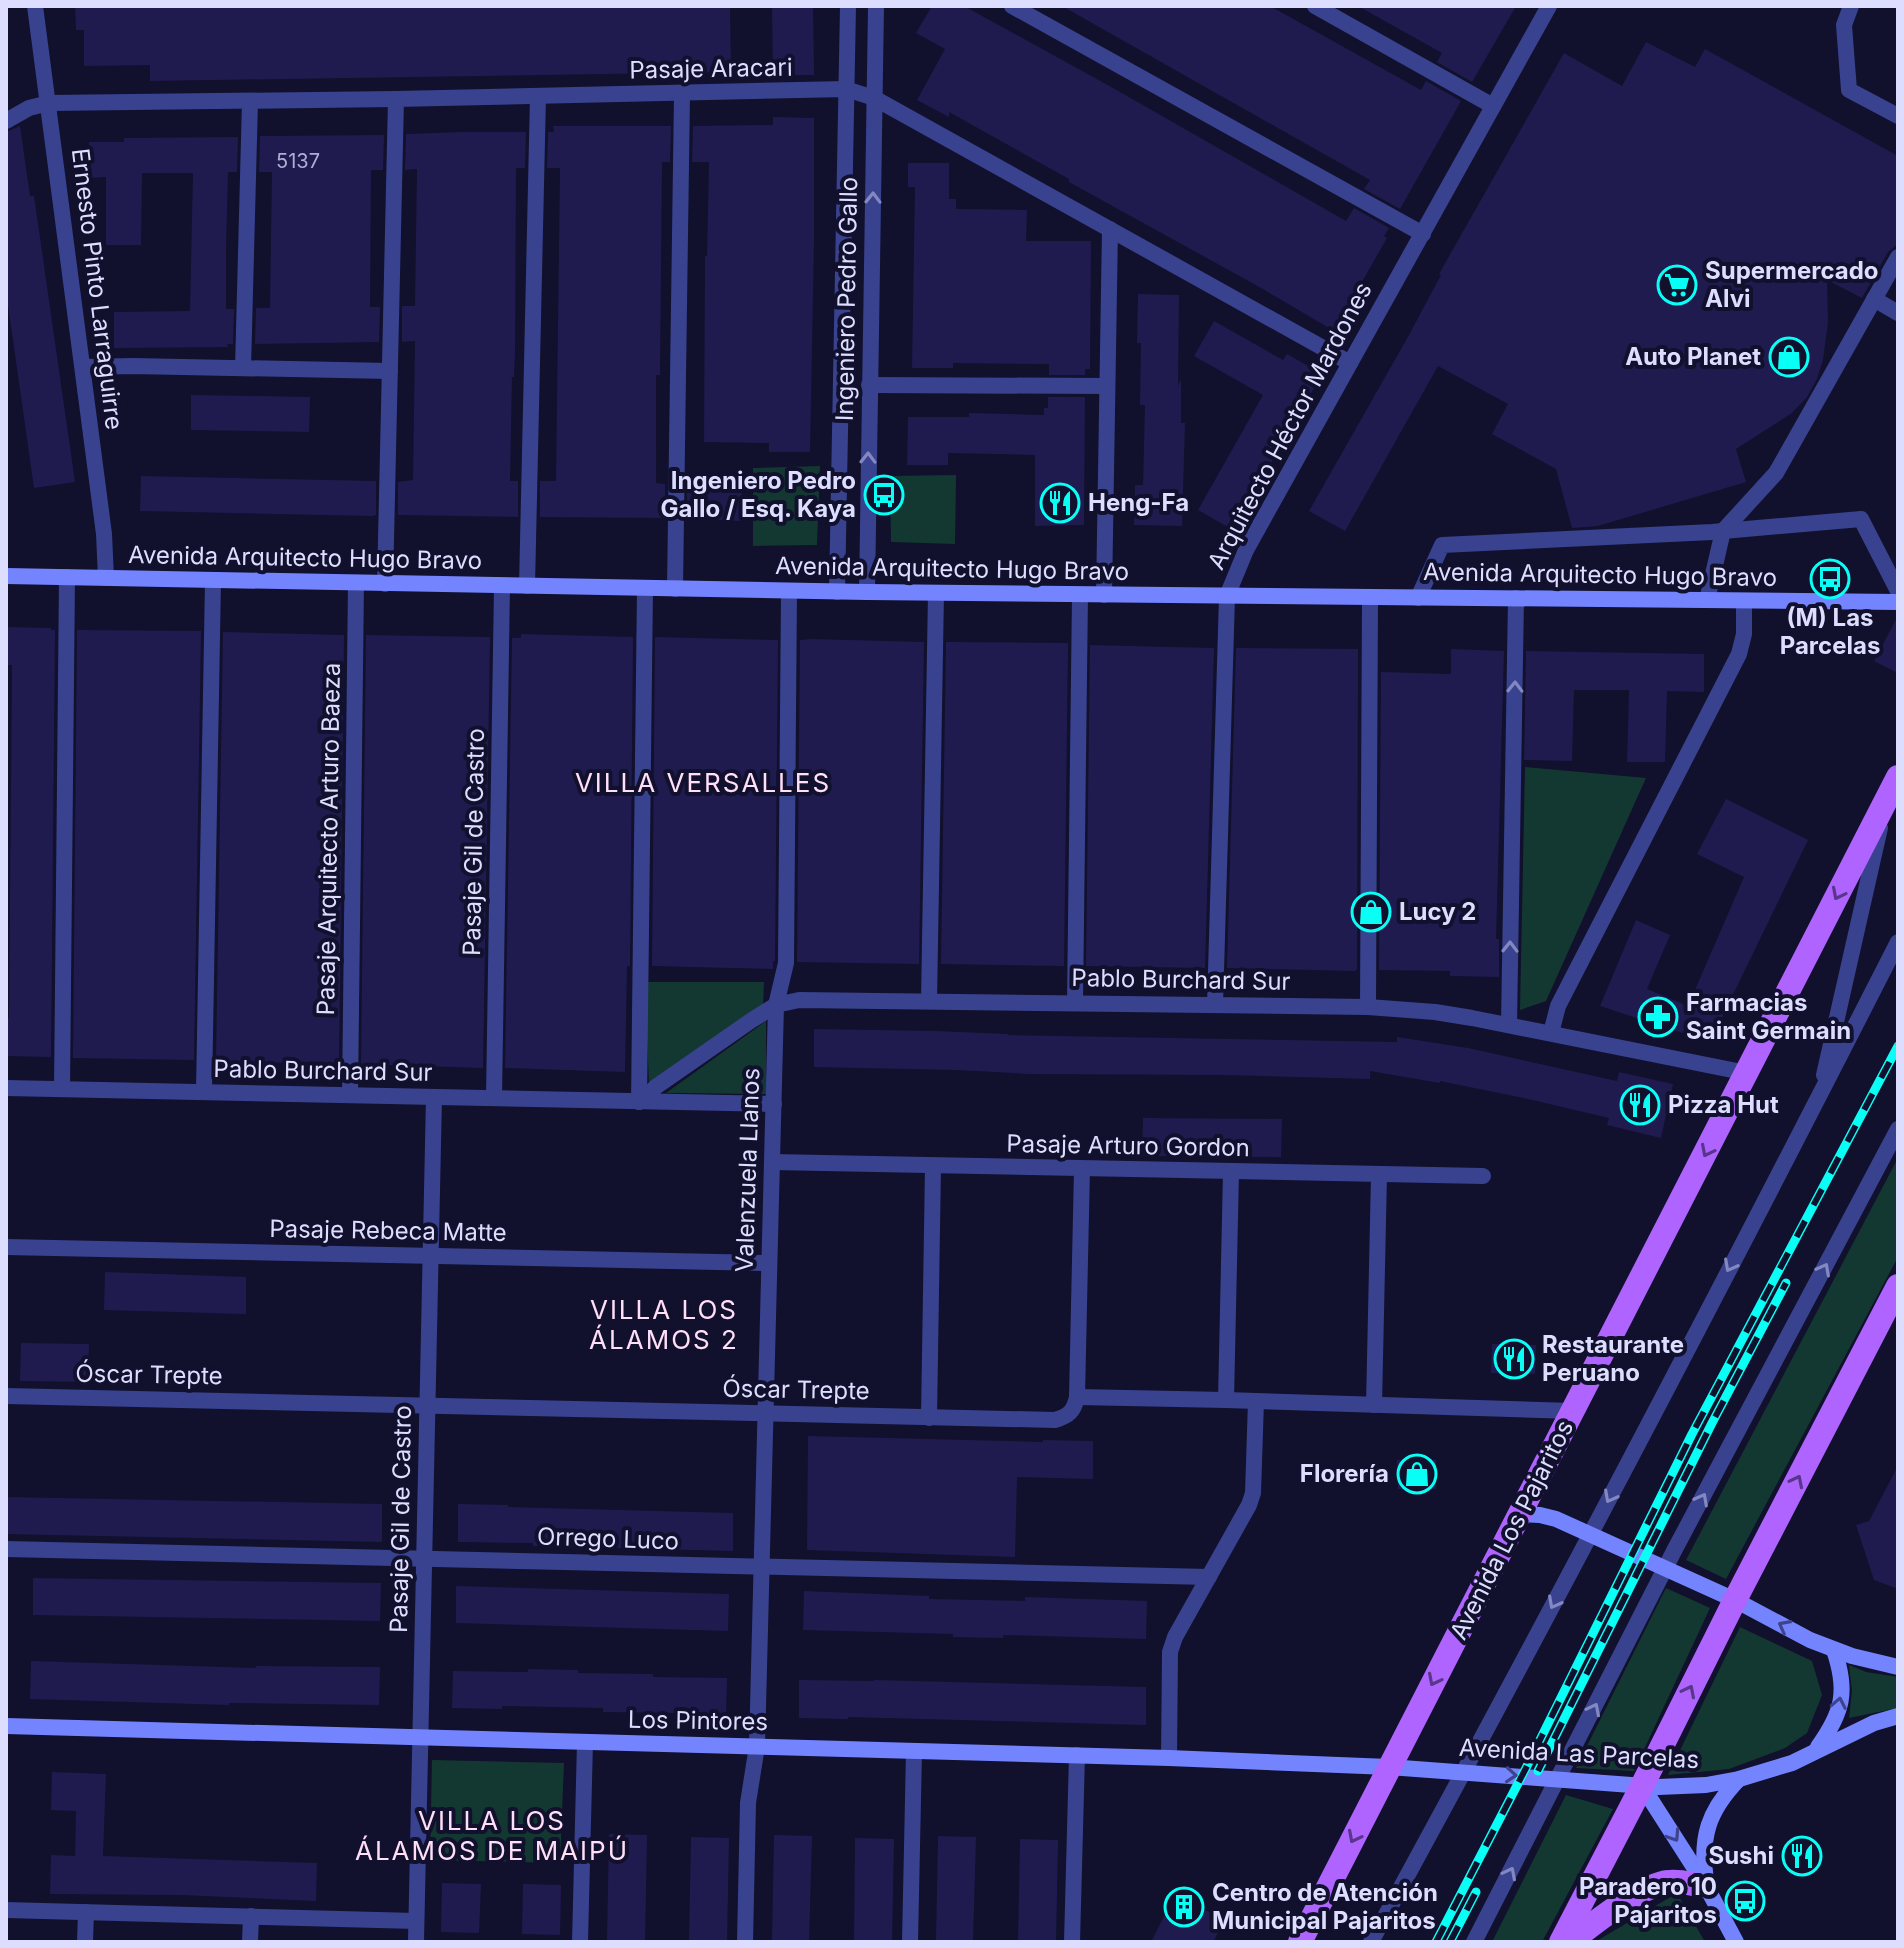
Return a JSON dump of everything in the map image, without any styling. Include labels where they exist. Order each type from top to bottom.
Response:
[{"type":"main road","name":"Avenida Los Pajaritos","points":[[1300,1942],[1898,777]]},
{"type":"main road","points":[[1561,1942],[1898,1286]]},
{"type":"main road","points":[[1569,1942],[1627,1901],[1658,1885],[1679,1882],[1706,1886]]},
{"type":"street","name":"Ernesto Pinto Larraguirre","points":[[35,6],[104,534],[106,578]]},
{"type":"street","name":"Ingeniero Pedro Gallo","points":[[837,592],[848,6]]},
{"type":"street","name":"Ingeniero Pedro Gallo","points":[[867,592],[876,6]]},
{"type":"street","points":[[1012,6],[1423,234]]},
{"type":"street","points":[[1315,6],[1493,106]]},
{"type":"street","name":"Arquitecto Héctor Mardones","points":[[1215,1005],[1227,596],[1246,550],[1549,6]]},
{"type":"street","points":[[1851,6],[1844,25],[1849,90],[1898,116]]},
{"type":"street","name":"Pasaje Aracari","points":[[6,121],[29,108],[49,103],[846,89],[874,98],[1350,363]]},
{"type":"street","points":[[675,589],[682,94]]},
{"type":"street","points":[[527,586],[538,96]]},
{"type":"street","points":[[385,584],[396,99]]},
{"type":"street","points":[[243,368],[250,101]]},
{"type":"street","points":[[1104,595],[1110,229]]},
{"type":"street","points":[[1707,600],[1723,531],[1776,473],[1898,257]]},
{"type":"street","points":[[1874,299],[1898,313]]},
{"type":"street","points":[[83,367],[390,371]]},
{"type":"street","points":[[869,385],[1107,386]]},
{"type":"street","points":[[1418,598],[1442,545],[1723,531],[1861,519],[1898,591]]},
{"type":"street","name":"Avenida Arquitecto Hugo Bravo","points":[[6,576],[837,592],[1898,602]]},
{"type":"street","points":[[62,1089],[67,577]]},
{"type":"street","points":[[204,1092],[213,580]]},
{"type":"street","name":"Pasaje Arquitecto Arturo Baeza","points":[[350,1095],[356,583]]},
{"type":"street","name":"Pasaje Gil de Castro","points":[[494,1098],[502,586]]},
{"type":"street","points":[[639,1102],[645,588]]},
{"type":"street","name":"Valenzuela Llanos","points":[[745,1942],[748,1803],[757,1746],[776,1005],[786,963],[789,591]]},
{"type":"street","points":[[929,1001],[936,593]]},
{"type":"street","points":[[1075,1003],[1080,595]]},
{"type":"street","points":[[1368,1007],[1370,597]]},
{"type":"street","points":[[1509,1025],[1516,598]]},
{"type":"street","points":[[1551,1033],[1558,1006],[1739,654],[1743,643],[1744,601]]},
{"type":"street","points":[[1818,1098],[1886,800]]},
{"type":"street","points":[[1371,1942],[1465,1772],[1898,942]]},
{"type":"street","name":"Pablo Burchard Sur","points":[[639,1102],[657,1086],[776,1005],[799,1000],[1368,1007],[1435,1012],[1747,1073]]},
{"type":"street","name":"Pablo Burchard Sur","points":[[6,1088],[774,1104]]},
{"type":"street","name":"Pasaje Gil de Castro","points":[[416,1942],[434,1097]]},
{"type":"street","points":[[1474,1942],[1666,1568],[1898,1129]]},
{"type":"street","name":"Pasaje Arturo Gordon","points":[[772,1162],[1483,1176]]},
{"type":"street","points":[[929,1418],[933,1166]]},
{"type":"street","points":[[1082,1169],[1077,1397],[1573,1411]]},
{"type":"street","points":[[1226,1400],[1231,1172]]},
{"type":"street","points":[[1374,1405],[1379,1175]]},
{"type":"street","name":"Pasaje Rebeca Matte","points":[[6,1247],[769,1263]]},
{"type":"street","name":"Óscar Trepte","points":[[6,1396],[1055,1420],[1069,1415],[1077,1397]]},
{"type":"street","points":[[1169,1758],[1170,1652],[1175,1637],[1249,1505],[1253,1493],[1256,1401]]},
{"type":"street","points":[[1520,1514],[1556,1519],[1735,1600],[1810,1640],[1876,1663],[1898,1667]]},
{"type":"street","name":"Orrego Luco","points":[[6,1549],[1209,1577]]},
{"type":"street","points":[[1815,1751],[1839,1713],[1842,1676],[1834,1650]]},
{"type":"street","name":"Avenida Las Parcelas","points":[[1389,1767],[1642,1786],[1706,1785],[1792,1763],[1874,1723],[1898,1716]]},
{"type":"street","name":"Los Pintores","points":[[6,1726],[1077,1755],[1389,1767]]},
{"type":"street","points":[[580,1942],[585,1742]]},
{"type":"street","points":[[910,1942],[914,1751]]},
{"type":"street","points":[[1072,1942],[1077,1755]]},
{"type":"street","points":[[1706,1886],[1703,1851],[1707,1827],[1718,1803],[1739,1779]]},
{"type":"street","points":[[1642,1786],[1706,1886],[1736,1942]]},
{"type":"street","points":[[6,1910],[416,1921]]},
{"type":"street","points":[[85,1942],[86,1912]]},
{"type":"street","points":[[250,1942],[251,1916]]},
{"type":"green space","points":[[820,466],[817,545],[753,546],[753,468]]},
{"type":"green space","points":[[956,475],[955,544],[891,542],[890,476]]},
{"type":"green space","points":[[1525,767],[1646,778],[1546,1001],[1520,1010]]},
{"type":"green space","points":[[645,982],[764,982],[763,1007],[649,1085]]},
{"type":"green space","points":[[766,1021],[766,1094],[666,1093]]},
{"type":"green space","points":[[1898,1158],[1898,1257],[1726,1579],[1686,1560]]},
{"type":"green space","points":[[1666,1588],[1710,1608],[1634,1771],[1576,1768]]},
{"type":"green space","points":[[1740,1627],[1812,1661],[1822,1695],[1807,1733],[1785,1748],[1729,1769],[1668,1775]]},
{"type":"green space","points":[[1849,1665],[1866,1672],[1898,1677],[1898,1708],[1849,1718],[1852,1691]]},
{"type":"green space","points":[[432,1760],[564,1763],[560,1863],[430,1860]]},
{"type":"green space","points":[[1566,1795],[1613,1809],[1542,1942],[1492,1942]]},
{"type":"green space","points":[[1677,1893],[1705,1942],[1595,1942]]},
{"type":"building","points":[[75,6],[730,6],[731,72],[150,81],[150,65],[84,66],[84,30],[76,30]]},
{"type":"building","points":[[772,6],[813,6],[814,75],[773,75]]},
{"type":"building","points":[[932,6],[964,6],[1346,221],[1354,208],[1389,228],[1384,236],[1387,238],[1334,331],[949,112],[949,117],[917,100],[945,49],[916,33]]},
{"type":"building","points":[[1062,6],[1270,6],[1421,90],[1426,81],[1461,101],[1400,209],[1364,189],[1370,180]]},
{"type":"building","points":[[1358,6],[1516,6],[1472,82],[1437,62],[1442,53]]},
{"type":"building","name":"Supermercado Alvi","points":[[1646,42],[1695,67],[1705,49],[1898,156],[1898,244],[1888,252],[1862,298],[1827,280],[1828,322],[1817,379],[1807,397],[1792,413],[1736,449],[1746,482],[1598,526],[1572,528],[1556,469],[1492,434],[1508,404],[1438,366],[1345,531],[1309,511],[1564,53],[1622,86]]},
{"type":"building","points":[[773,117],[814,118],[810,452],[769,452],[769,443],[704,442],[709,162],[692,162],[693,126],[773,125]]},
{"type":"building","points":[[20,126],[30,196],[34,196],[75,482],[34,488],[6,291],[6,132]]},
{"type":"building","points":[[553,126],[671,126],[670,162],[662,162],[660,375],[656,375],[656,483],[665,484],[665,518],[540,517],[540,481],[556,481],[560,168],[547,168],[548,132],[554,132]]},
{"type":"building","points":[[526,132],[525,168],[516,168],[515,353],[510,481],[518,481],[518,517],[398,515],[398,482],[413,480],[415,341],[402,342],[402,306],[415,306],[417,169],[405,170],[406,134]]},
{"type":"building","points":[[384,135],[383,170],[371,170],[370,307],[380,307],[379,342],[255,344],[256,308],[270,308],[272,172],[259,172],[260,136]]},
{"type":"building","points":[[238,137],[237,172],[228,172],[226,249],[226,309],[234,309],[233,344],[227,344],[228,347],[114,348],[114,312],[190,311],[193,173],[142,173],[141,245],[106,245],[106,177],[89,178],[89,142],[124,142],[124,138]]},
{"type":"building","points":[[908,163],[949,163],[949,199],[956,199],[956,209],[1027,210],[1026,241],[1091,241],[1090,369],[1085,369],[1085,375],[1049,375],[1049,364],[953,363],[953,368],[912,368],[915,187],[908,187]]},
{"type":"building","points":[[1138,294],[1179,295],[1178,386],[1181,379],[1181,423],[1185,423],[1182,526],[1134,525],[1135,485],[1143,485],[1145,405],[1140,405]]},
{"type":"building","points":[[1214,321],[1283,360],[1287,354],[1322,374],[1233,530],[1198,510],[1263,395],[1194,356]]},
{"type":"building","points":[[191,395],[310,397],[309,432],[191,430]]},
{"type":"building","points":[[1048,397],[1085,397],[1084,525],[1035,526],[1035,455],[948,453],[948,465],[907,465],[908,417],[969,417],[969,413],[1044,415]]},
{"type":"building","points":[[141,476],[376,481],[376,515],[140,511]]},
{"type":"building","points":[[687,484],[742,485],[741,521],[687,519]]},
{"type":"building","points":[[1898,616],[1898,673],[1874,661]]},
{"type":"building","points":[[6,627],[55,630],[51,1057],[6,1056],[6,1018],[9,1018],[12,665],[6,665]]},
{"type":"building","points":[[77,630],[201,631],[194,1060],[73,1058]]},
{"type":"building","points":[[223,632],[344,635],[339,1064],[216,1061]]},
{"type":"building","points":[[521,634],[633,637],[630,966],[627,966],[625,1072],[505,1068],[512,638],[521,638]]},
{"type":"building","points":[[366,635],[490,637],[483,1068],[361,1064]]},
{"type":"building","points":[[655,637],[778,640],[773,969],[652,966]]},
{"type":"building","points":[[800,640],[924,642],[919,964],[797,962]]},
{"type":"building","points":[[946,642],[1068,643],[1064,966],[941,964]]},
{"type":"building","points":[[1090,645],[1214,648],[1205,968],[1086,966]]},
{"type":"building","points":[[1236,648],[1358,649],[1355,971],[1227,968]]},
{"type":"building","points":[[1451,649],[1504,651],[1496,939],[1499,939],[1499,977],[1450,976],[1450,971],[1379,970],[1381,672],[1451,674]]},
{"type":"building","points":[[1526,651],[1704,654],[1704,692],[1667,691],[1665,762],[1627,762],[1629,690],[1574,690],[1572,761],[1524,760]]},
{"type":"building","points":[[1726,799],[1808,840],[1710,1042],[1600,1006],[1636,920],[1670,935],[1647,989],[1688,1006],[1744,877],[1697,854]]},
{"type":"building","points":[[814,1029],[1397,1042],[1397,1037],[1468,1048],[1617,1081],[1619,1072],[1673,1084],[1661,1138],[1607,1125],[1609,1118],[1528,1099],[1370,1071],[1370,1079],[814,1067]]},
{"type":"building","points":[[1143,1118],[1282,1119],[1281,1157],[1142,1156]]},
{"type":"building","points":[[105,1272],[246,1277],[246,1314],[104,1310]]},
{"type":"building","points":[[21,1343],[89,1344],[88,1382],[20,1381]]},
{"type":"building","name":"Restaurante Peruano","points":[[1492,1344],[1536,1345],[1535,1374],[1491,1373]]},
{"type":"building","points":[[808,1436],[1093,1441],[1093,1479],[1017,1477],[1015,1557],[807,1550]]},
{"type":"building","name":"Florería","points":[[1397,1460],[1436,1460],[1436,1489],[1398,1489]]},
{"type":"building","points":[[1898,1466],[1898,1589],[1874,1580],[1856,1525],[1869,1521]]},
{"type":"building","points":[[6,1497],[382,1504],[382,1542],[6,1534]]},
{"type":"building","points":[[458,1504],[733,1513],[733,1551],[458,1542]]},
{"type":"building","points":[[33,1578],[381,1583],[380,1621],[33,1615]]},
{"type":"building","points":[[456,1586],[729,1594],[728,1631],[456,1623]]},
{"type":"building","points":[[804,1591],[929,1596],[929,1599],[1025,1601],[1025,1597],[1147,1601],[1146,1639],[1003,1635],[1003,1638],[953,1637],[953,1634],[803,1630]]},
{"type":"building","points":[[31,1661],[256,1668],[380,1667],[379,1705],[229,1705],[30,1699]]},
{"type":"building","points":[[528,1669],[727,1678],[726,1716],[603,1712],[603,1708],[452,1708],[453,1671],[528,1672]]},
{"type":"building","points":[[799,1680],[1146,1687],[1146,1725],[799,1718]]},
{"type":"building","points":[[52,1772],[106,1774],[103,1856],[317,1863],[316,1901],[181,1895],[50,1894],[51,1855],[75,1856],[76,1811],[51,1810]]},
{"type":"building","points":[[609,1834],[647,1835],[645,1942],[607,1942]]},
{"type":"building","points":[[774,1835],[812,1836],[809,1942],[772,1942]]},
{"type":"building","points":[[938,1836],[976,1837],[973,1942],[936,1942]]},
{"type":"building","points":[[691,1837],[729,1838],[727,1942],[689,1942]]},
{"type":"building","points":[[855,1838],[894,1839],[892,1942],[854,1942]]},
{"type":"building","points":[[1020,1839],[1058,1840],[1056,1942],[1018,1942]]},
{"type":"building","points":[[442,1883],[481,1884],[479,1933],[441,1932]]},
{"type":"building","points":[[523,1884],[561,1885],[560,1935],[522,1934]]},
{"type":"building","name":"Centro de Atención Municipal Pajaritos","points":[[1175,1895],[1225,1920],[1213,1942],[1151,1942]]},
{"type":"railway","points":[[1436,1942],[1692,1434],[1898,1046]]},
{"type":"railway","points":[[1538,1771],[1712,1423],[1786,1283]]},
{"type":"railway","points":[[1450,1942],[1476,1892]]},
{"type":"place","name":"Supermercado Alvi","points":[[1677,285]]},
{"type":"place","name":"Auto Planet","points":[[1789,357]]},
{"type":"place","name":"Ingeniero Pedro Gallo / Esq. Kaya","points":[[884,495]]},
{"type":"place","name":"Heng-Fa","points":[[1060,503]]},
{"type":"place","name":"(M) Las Parcelas","points":[[1830,579]]},
{"type":"place","name":"Lucy 2","points":[[1371,912]]},
{"type":"place","name":"Farmacias Saint Germain","points":[[1658,1017]]},
{"type":"place","name":"Pizza Hut","points":[[1640,1105]]},
{"type":"place","name":"Restaurante Peruano","points":[[1514,1359]]},
{"type":"place","name":"Florería","points":[[1417,1474]]},
{"type":"place","name":"Sushi","points":[[1802,1856]]},
{"type":"place","name":"Paradero 10 Pajaritos","points":[[1745,1901]]},
{"type":"place","name":"Centro de Atención Municipal Pajaritos","points":[[1184,1907]]},
{"type":"district","name":"VILLA VERSALLES","points":[[703,783]]},
{"type":"district","name":"VILLA LOS ÁLAMOS 2","points":[[664,1325]]},
{"type":"district","name":"VILLA LOS ÁLAMOS DE MAIPÚ","points":[[492,1836]]}]
